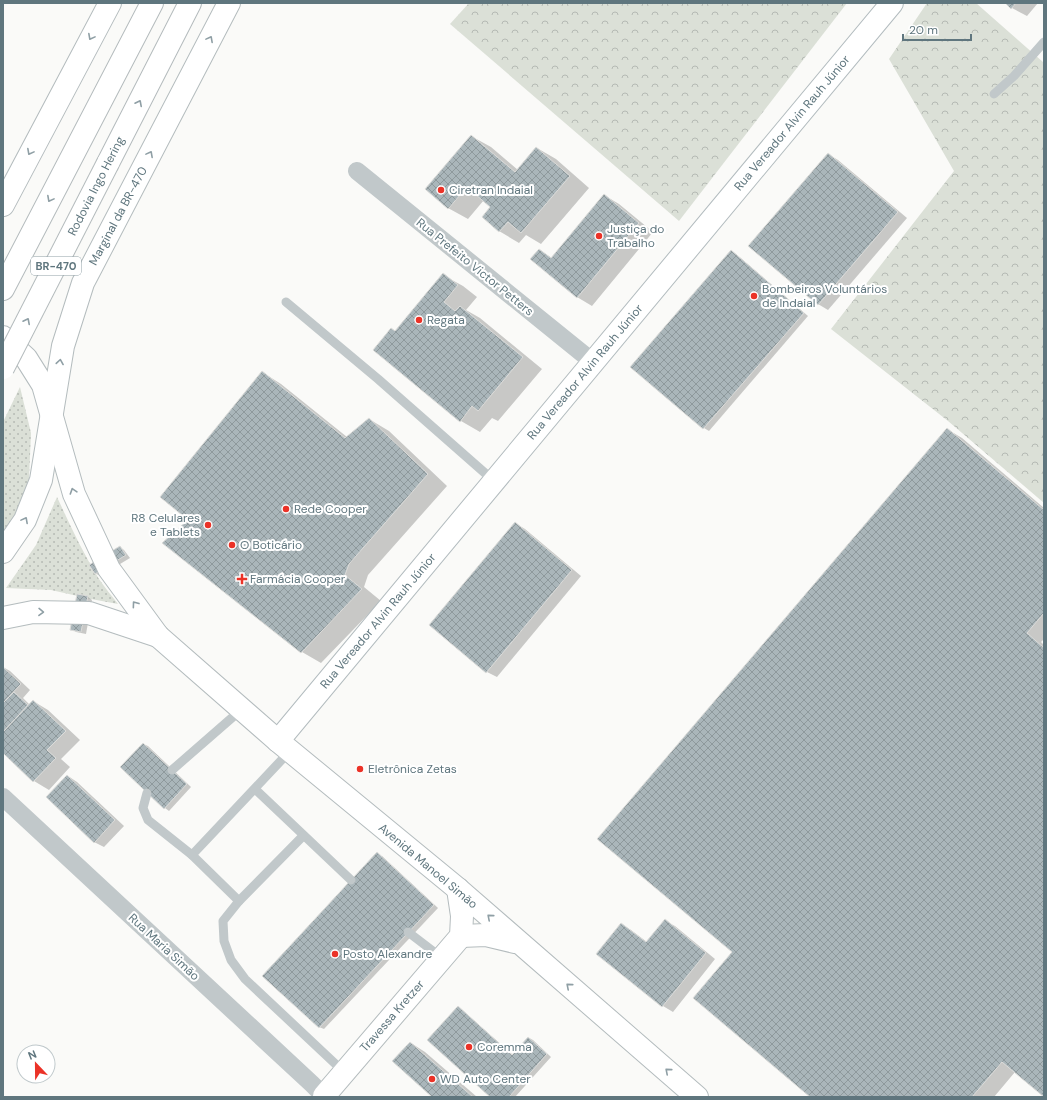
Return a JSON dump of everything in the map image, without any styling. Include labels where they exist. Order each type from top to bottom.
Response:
[{"type":"main road","points":[[3,205],[110,3]]},
{"type":"main road","name":"BR-470","points":[[3,289],[152,3]]},
{"type":"main road","name":"Rodovia Ingo Hering","points":[[3,368],[190,3]]},
{"type":"main road","name":"Marginal da BR-470","points":[[3,552],[25,520],[41,480],[63,346],[83,283],[229,3]]},
{"type":"main road","name":"Rua Vereador Alvin Rauh Júnior","points":[[284,746],[494,481],[892,3]]},
{"type":"main road","name":"Avenida Manoel Simão","points":[[3,337],[26,358],[43,385],[77,501],[109,568],[158,636],[284,746],[458,889],[697,1097]]},
{"type":"main road","name":"Avenida Manoel Simão","points":[[3,618],[33,612],[89,613],[158,636]]},
{"type":"main road","points":[[458,889],[462,916],[461,936],[486,935],[519,943]]},
{"type":"main road","name":"Travessa Kretzer","points":[[324,1097],[461,936]]},
{"type":"street","name":"Rua Prefeito Victor Petters","points":[[357,171],[593,362]]},
{"type":"street","name":"Rua Maria Simão","points":[[3,797],[324,1097]]},
{"type":"lane","points":[[994,94],[1014,76],[1044,42]]},
{"type":"lane","points":[[286,302],[378,379],[494,481]]},
{"type":"lane","points":[[172,770],[242,709]]},
{"type":"lane","points":[[192,856],[255,789],[284,746]]},
{"type":"lane","points":[[255,789],[351,880]]},
{"type":"lane","points":[[147,793],[143,808],[148,820],[192,856],[239,901]]},
{"type":"lane","points":[[303,836],[239,901],[223,921],[224,941],[231,960],[245,978],[344,1072]]},
{"type":"lane","points":[[408,932],[442,958]]},
{"type":"green space","points":[[469,3],[847,3],[679,221],[450,24]]},
{"type":"green space","points":[[927,3],[976,3],[1043,62],[1044,61],[1044,503],[948,421],[831,329],[954,171],[889,59]]},
{"type":"green space","points":[[20,387],[31,433],[29,479],[14,523],[3,540],[3,422]]},
{"type":"green space","points":[[57,497],[93,569],[118,604],[51,590],[6,588],[36,545]]},
{"type":"building","points":[[1005,3],[1016,3],[1011,9]]},
{"type":"building","points":[[471,135],[515,172],[536,147],[570,176],[521,233],[508,222],[499,232],[482,217],[490,207],[467,187],[448,209],[425,189]]},
{"type":"building","points":[[828,153],[898,212],[818,305],[748,246]]},
{"type":"building","name":"Justiça do Trabalho","points":[[604,194],[639,223],[577,298],[530,259],[539,249],[551,258]]},
{"type":"building","points":[[731,250],[804,313],[703,429],[630,367]]},
{"type":"building","points":[[443,273],[458,285],[444,302],[455,311],[460,306],[523,357],[478,411],[472,406],[460,422],[373,350],[391,328],[395,331]]},
{"type":"building","name":"Rede Cooper","points":[[262,371],[345,438],[369,418],[428,474],[349,564],[345,575],[362,589],[301,653],[162,543],[188,520],[160,497]]},
{"type":"building","points":[[947,428],[1044,510],[1044,613],[1027,633],[1044,648],[1044,1097],[1002,1062],[972,1097],[810,1097],[693,998],[732,952],[597,839]]},
{"type":"building","points":[[515,522],[572,570],[486,673],[429,625]]},
{"type":"building","points":[[120,546],[126,555],[95,574],[89,565]]},
{"type":"building","points":[[77,594],[88,596],[81,632],[70,630]]},
{"type":"building","points":[[3,667],[21,684],[3,703]]},
{"type":"building","points":[[14,692],[28,705],[3,732],[3,703]]},
{"type":"building","points":[[33,700],[66,731],[47,750],[56,758],[33,782],[3,753],[3,732]]},
{"type":"building","points":[[143,743],[187,784],[164,809],[120,767]]},
{"type":"building","points":[[67,775],[115,820],[94,843],[46,797]]},
{"type":"building","name":"Posto Alexandre","points":[[377,852],[434,905],[319,1028],[262,976]]},
{"type":"building","points":[[665,919],[706,953],[662,1007],[596,954],[621,923],[646,942]]},
{"type":"building","name":"Coremma","points":[[458,1006],[512,1055],[528,1037],[547,1054],[509,1097],[490,1097],[427,1040]]},
{"type":"building","name":"WD Auto Center","points":[[410,1042],[473,1097],[432,1097],[392,1061]]},
{"type":"place","name":"Ciretran Indaial","points":[[441,190]]},
{"type":"place","name":"Justiça do Trabalho","points":[[599,236]]},
{"type":"place","name":"Bombeiros Voluntários de Indaial","points":[[754,296]]},
{"type":"place","name":"Regata","points":[[419,320]]},
{"type":"place","name":"Rede Cooper","points":[[286,509]]},
{"type":"place","name":"R8 Celulares e Tablets","points":[[208,525]]},
{"type":"place","name":"O Boticário","points":[[232,545]]},
{"type":"place","name":"Farmácia Cooper","points":[[242,579]]},
{"type":"place","name":"Eletrônica Zetas","points":[[360,769]]},
{"type":"place","name":"Posto Alexandre","points":[[335,954]]},
{"type":"place","name":"Coremma","points":[[469,1047]]},
{"type":"place","name":"WD Auto Center","points":[[432,1079]]}]
